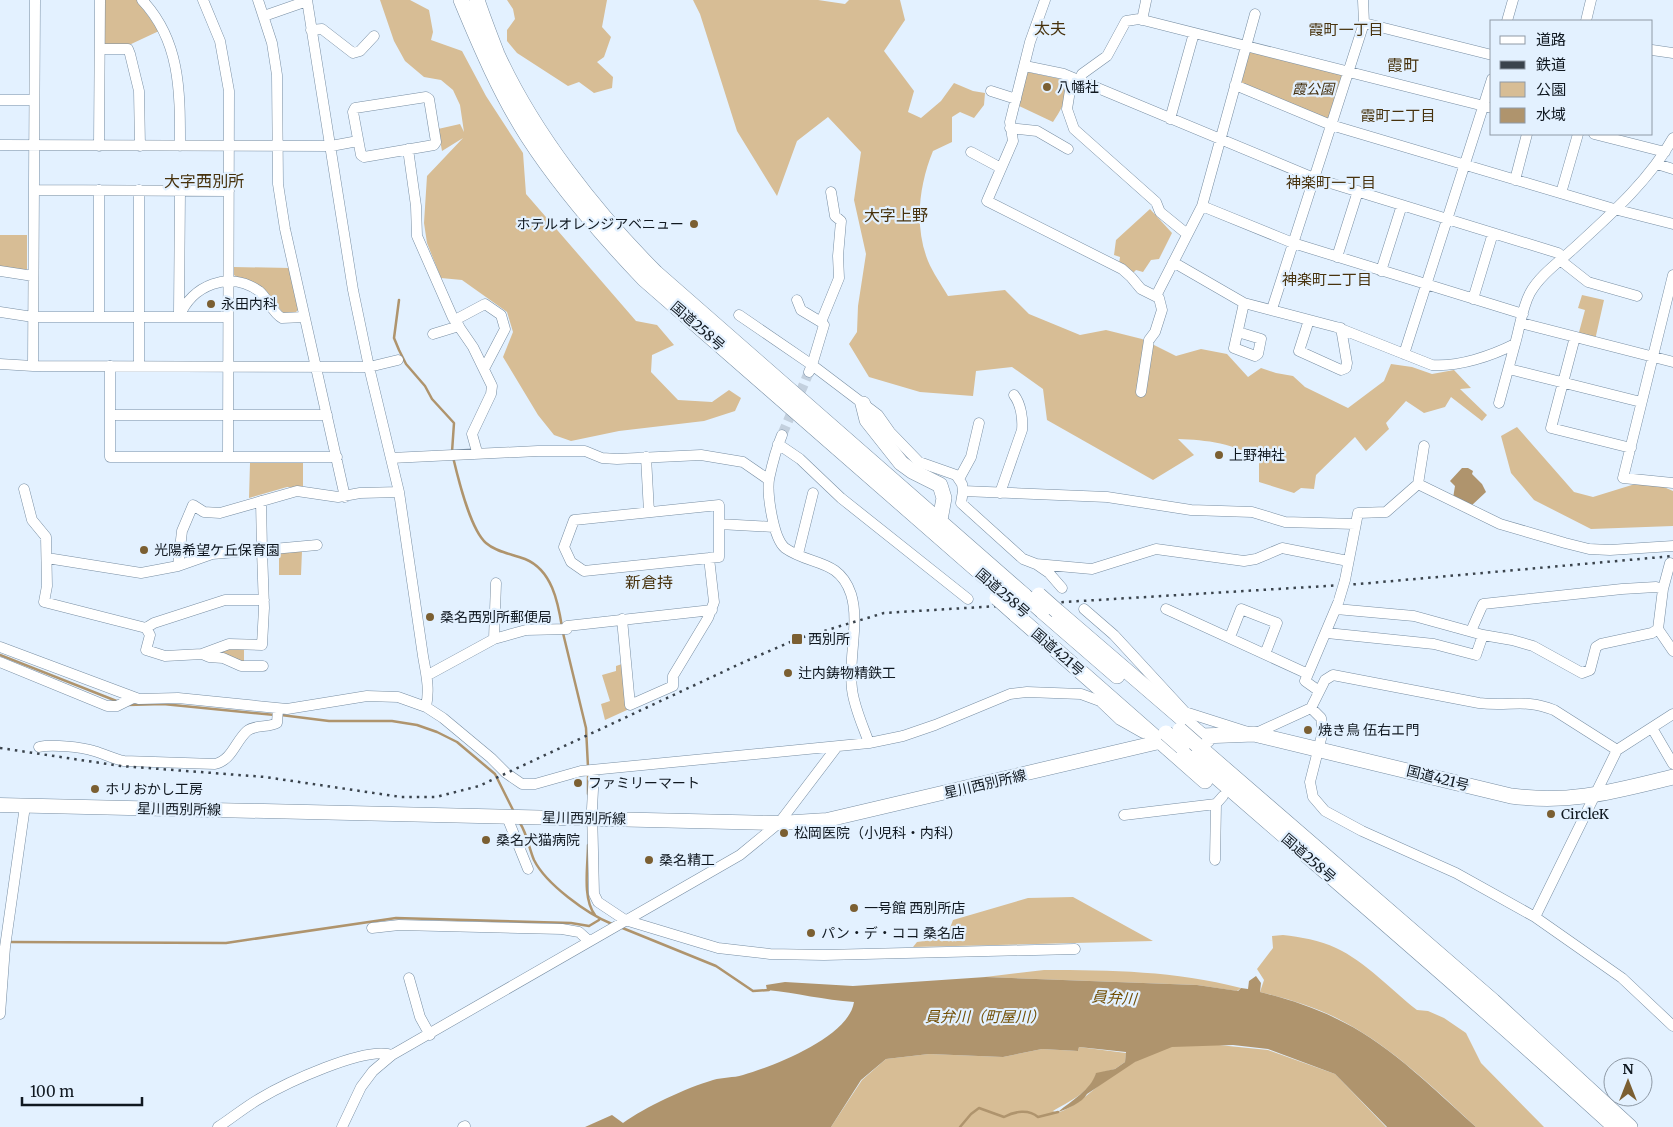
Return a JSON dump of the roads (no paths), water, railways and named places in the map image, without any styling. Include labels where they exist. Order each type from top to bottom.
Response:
[{"type":"highway","points":[[453,0],[461,18],[476,36]]},
{"type":"highway","name":"国道258号","points":[[461,0],[476,36],[528,136],[602,236],[644,279],[980,564],[1032,596],[1050,611],[1168,735],[1200,740],[1568,1068],[1630,1127]]},
{"type":"highway","name":"国道258号","points":[[477,0],[498,55],[548,142],[616,232],[656,273],[940,520],[980,564],[1003,597],[1020,613],[1182,747],[1396,935],[1486,1010],[1615,1127]]},
{"type":"highway","points":[[486,0],[496,29],[498,55]]},
{"type":"highway","points":[[863,404],[867,420],[901,463],[912,471],[940,485],[944,498],[940,520]]},
{"type":"highway","points":[[1050,611],[1200,740]]},
{"type":"highway","name":"国道421号","points":[[1168,735],[1200,740],[1254,734],[1319,748],[1511,796],[1559,800],[1596,796],[1673,777]]},
{"type":"highway","points":[[1168,735],[1220,800],[1364,920],[1396,935]]},
{"type":"main road","name":"星川西別所線","points":[[0,805],[779,823],[827,820],[1168,735]]},
{"type":"street","points":[[33,366],[34,0]]},
{"type":"street","points":[[99,146],[100,0]]},
{"type":"street","points":[[203,0],[217,30],[225,60],[229,91],[228,457]]},
{"type":"street","points":[[258,0],[264,16],[277,76],[278,184],[284,224],[345,497]]},
{"type":"street","points":[[1045,0],[1030,42],[1016,99],[1010,128],[1012,141],[987,201],[1122,269],[1140,289],[1156,296],[1161,301],[1162,310],[1156,332],[1149,340],[1140,392]]},
{"type":"street","points":[[1272,309],[1364,23],[1364,0]]},
{"type":"street","points":[[1507,20],[1513,0]]},
{"type":"street","points":[[1586,20],[1592,0]]},
{"type":"street","points":[[146,1],[166,35],[175,63],[180,94],[180,146]]},
{"type":"street","points":[[264,16],[305,1],[353,290],[399,492],[423,656],[428,675],[426,707]]},
{"type":"street","points":[[1142,20],[1146,1]]},
{"type":"street","points":[[1156,296],[1202,206],[1255,14]]},
{"type":"street","points":[[1187,234],[1160,212],[1156,202],[1074,129],[1066,109],[1076,79],[1107,56],[1126,21],[1142,20],[1488,107]]},
{"type":"street","points":[[1364,23],[1490,54]]},
{"type":"street","points":[[311,30],[322,29],[354,54],[360,51],[374,36]]},
{"type":"street","points":[[1170,119],[1194,33]]},
{"type":"street","points":[[100,50],[128,49],[140,91],[140,146]]},
{"type":"street","points":[[1653,50],[1673,52]]},
{"type":"street","points":[[1025,66],[1054,71],[1076,79],[1314,178],[1558,253],[1561,258],[1588,282],[1636,296]]},
{"type":"street","points":[[1235,85],[1331,124],[1561,194],[1673,224]]},
{"type":"street","points":[[991,91],[1016,99]]},
{"type":"street","points":[[1404,354],[1465,164],[1488,107],[1490,93]]},
{"type":"street","points":[[426,96],[429,100],[436,142],[434,145],[408,149],[364,157],[361,155],[355,108],[426,96]]},
{"type":"street","points":[[0,100],[34,100]]},
{"type":"street","points":[[1010,128],[1037,132],[1068,150]]},
{"type":"street","points":[[1515,180],[1528,135]]},
{"type":"street","points":[[1561,194],[1578,135]]},
{"type":"street","points":[[1598,135],[1665,152]]},
{"type":"street","points":[[1499,403],[1522,319],[1533,288],[1657,164],[1673,138]]},
{"type":"street","points":[[0,145],[330,146],[358,141]]},
{"type":"street","points":[[408,149],[416,206],[417,236],[457,323],[484,369],[492,390],[472,434],[478,452]]},
{"type":"street","points":[[971,152],[1001,168]]},
{"type":"street","points":[[1657,164],[1673,169]]},
{"type":"street","points":[[34,190],[229,191]]},
{"type":"street","points":[[99,317],[100,190]]},
{"type":"street","points":[[139,190],[139,366]]},
{"type":"street","points":[[179,317],[180,190]]},
{"type":"street","points":[[1337,257],[1358,191]]},
{"type":"street","points":[[821,322],[839,278],[838,256],[841,221],[835,216],[832,192]]},
{"type":"street","points":[[1382,271],[1402,205]]},
{"type":"street","points":[[1202,206],[1293,243],[1473,299],[1522,319],[1575,337],[1673,362]]},
{"type":"street","points":[[1473,299],[1493,233]]},
{"type":"street","points":[[1173,262],[1244,303],[1341,328],[1432,365],[1446,365],[1491,355],[1515,344]]},
{"type":"street","points":[[0,271],[33,276]]},
{"type":"street","points":[[1673,275],[1623,478],[1625,480],[1656,480],[1673,483]]},
{"type":"street","points":[[179,317],[185,304],[199,290],[214,283],[229,282],[243,284],[260,292],[282,318],[304,317]]},
{"type":"street","points":[[797,300],[801,310],[824,325],[810,368]]},
{"type":"street","points":[[1238,332],[1244,303]]},
{"type":"street","points":[[433,334],[457,323],[485,304],[501,315],[505,329],[484,369]]},
{"type":"street","points":[[0,312],[33,317],[228,317]]},
{"type":"street","points":[[739,315],[810,368],[878,415],[890,432],[919,462],[952,472],[960,480],[963,491],[962,503],[1023,559],[1036,564],[1092,569],[1156,550],[1244,561],[1256,560],[1282,548],[1348,561]]},
{"type":"street","points":[[1309,320],[1298,351],[1341,370],[1346,368],[1347,363],[1341,328]]},
{"type":"street","points":[[1575,337],[1551,428],[1631,448]]},
{"type":"street","points":[[0,364],[33,366],[369,367],[398,360]]},
{"type":"street","points":[[110,366],[110,457],[337,457]]},
{"type":"street","points":[[1509,369],[1641,402]]},
{"type":"street","points":[[1000,493],[1022,430],[1019,408],[1014,395]]},
{"type":"street","points":[[110,415],[327,415]]},
{"type":"street","points":[[960,480],[971,458],[979,423]]},
{"type":"street","points":[[869,743],[852,689],[853,611],[850,593],[843,577],[836,571],[782,546],[774,527],[769,480],[780,440],[841,498],[968,600]]},
{"type":"street","points":[[1320,691],[1305,681],[1338,605],[1358,514],[1386,512],[1418,484],[1424,446]]},
{"type":"street","points":[[391,458],[478,452],[585,451],[602,458],[701,455],[743,462],[769,480]]},
{"type":"street","points":[[646,457],[649,512]]},
{"type":"street","points":[[1418,484],[1500,524],[1589,549],[1610,550],[1673,546]]},
{"type":"street","points":[[24,489],[32,520],[46,537],[47,558],[44,602],[146,628],[150,635],[146,650],[165,656],[202,654],[229,644],[262,645],[264,600],[262,501]]},
{"type":"street","points":[[963,491],[1106,497],[1191,510],[1252,512],[1285,522],[1355,524]]},
{"type":"street","points":[[178,566],[182,530],[193,505],[204,512],[220,513],[297,492],[345,497],[360,493],[399,492]]},
{"type":"street","points":[[798,554],[813,493]]},
{"type":"street","points":[[718,505],[719,556],[584,571],[571,562],[564,547],[574,520],[649,512],[718,505]]},
{"type":"street","points":[[719,524],[774,527]]},
{"type":"street","points":[[47,558],[141,573],[178,566],[212,554],[317,545]]},
{"type":"street","points":[[622,618],[630,705],[673,686],[673,676],[712,610],[714,602],[709,558]]},
{"type":"street","points":[[1670,563],[1663,590],[1658,629],[1673,651]]},
{"type":"street","points":[[1036,564],[1062,588]]},
{"type":"street","points":[[494,640],[496,582]]},
{"type":"street","points":[[1471,631],[1483,604],[1622,589],[1656,587],[1663,590]]},
{"type":"street","points":[[146,628],[154,622],[225,600],[264,600]]},
{"type":"street","points":[[1338,605],[1414,616],[1483,635],[1534,646],[1582,673],[1590,670],[1596,647],[1652,633],[1658,629]]},
{"type":"street","points":[[1084,609],[1114,635],[1184,712],[1254,734],[1311,708],[1325,680],[1333,675],[1479,703],[1497,705],[1524,702],[1535,704],[1554,710],[1617,750]]},
{"type":"street","points":[[1166,609],[1308,674]]},
{"type":"street","points":[[1230,637],[1241,609],[1277,623],[1265,654]]},
{"type":"street","points":[[428,675],[494,640],[526,630],[564,628],[622,618],[712,610]]},
{"type":"street","points":[[1327,633],[1434,644],[1476,655],[1483,635]]},
{"type":"street","points":[[0,647],[131,699],[178,698],[278,709],[382,695],[398,697],[426,707],[443,718],[506,773],[522,784],[536,784],[582,771],[836,748],[869,743],[902,736],[1010,694],[1027,692],[1081,694],[1100,701],[1120,720],[1168,735]]},
{"type":"street","points":[[202,654],[223,658],[241,666],[263,666]]},
{"type":"street","points":[[0,662],[107,706],[117,706],[131,699]]},
{"type":"street","points":[[0,670],[25,673]]},
{"type":"street","points":[[1311,708],[1321,718],[1323,723],[1310,782],[1314,797],[1325,811],[1362,831],[1456,873],[1535,916],[1622,978],[1673,1026]]},
{"type":"street","points":[[39,747],[54,746],[94,751],[124,761],[214,764],[227,758],[247,731],[256,727],[278,723],[278,709]]},
{"type":"street","points":[[1535,916],[1596,796],[1617,750],[1673,714]]},
{"type":"street","points":[[1652,728],[1673,764]]},
{"type":"street","points":[[342,1127],[361,1087],[373,1071],[392,1055],[430,1035],[604,932],[740,855],[779,823],[836,748]]},
{"type":"street","points":[[594,770],[589,818],[594,894],[598,902],[625,920],[718,948],[770,954],[1074,949]]},
{"type":"street","points":[[1124,815],[1220,800],[1215,860]]},
{"type":"street","points":[[0,1014],[6,942],[25,806]]},
{"type":"street","points":[[506,817],[528,869]]},
{"type":"street","points":[[372,928],[399,925],[562,928],[579,932],[589,941]]},
{"type":"street","points":[[409,978],[420,1017],[430,1035]]},
{"type":"street","points":[[218,1127],[260,1098],[316,1072],[371,1054],[386,1053],[392,1055]]},
{"type":"water","points":[[1462,468],[1468,468],[1473,471],[1472,474],[1482,484],[1486,492],[1471,506],[1453,498],[1455,486],[1450,481]]},
{"type":"water","name":"員弁川（町屋川）","points":[[1256,976],[1261,983],[1260,992],[1325,1013],[1380,1044],[1414,1071],[1476,1127],[1387,1127],[1335,1074],[1268,1049],[1233,1045],[1172,1047],[1135,1062],[1087,1094],[1078,1103],[1058,1112],[1090,1085],[1096,1073],[1115,1069],[1125,1062],[1126,1052],[1079,1047],[1078,1051],[1042,1049],[1003,1057],[929,1054],[886,1059],[861,1080],[831,1127],[585,1127],[612,1115],[623,1123],[654,1104],[702,1083],[736,1077],[773,1065],[825,1038],[839,1027],[849,1015],[854,1002],[767,990],[766,985],[785,982],[853,986],[986,977],[1197,985],[1238,991],[1241,988],[1248,989],[1249,981]]},
{"type":"waterway","points":[[399,300],[394,338],[406,364],[425,386],[432,399],[454,423],[452,452]]},
{"type":"waterway","points":[[453,457],[465,503],[480,536],[494,549],[525,559],[542,571],[556,597],[562,627]]},
{"type":"waterway","points":[[563,633],[586,728],[588,767]]},
{"type":"waterway","points":[[0,655],[119,702]]},
{"type":"waterway","points":[[127,705],[163,704],[275,715]]},
{"type":"waterway","points":[[281,715],[329,721],[392,721],[417,725],[437,732],[457,742],[495,774],[514,812]]},
{"type":"waterway","points":[[588,772],[588,794]]},
{"type":"waterway","points":[[520,823],[534,860],[548,879],[579,906],[612,924]]},
{"type":"waterway","points":[[588,845],[587,891],[588,900],[595,915]]},
{"type":"waterway","points":[[9,942],[226,943],[396,918],[571,923],[589,926],[599,920]]},
{"type":"waterway","points":[[620,927],[716,966],[753,991],[769,990]]},
{"type":"waterway","points":[[960,1127],[979,1108],[1004,1117],[1022,1112],[1034,1114],[1038,1117],[1058,1112]]},
{"type":"tunnel","points":[[782,435],[809,372]]},
{"type":"railway","points":[[0,748],[121,766],[265,777],[401,797],[436,797],[479,786],[797,639],[884,613],[1359,584],[1673,556]]},
{"type":"place","name":"八幡社","points":[[1047,87]]},
{"type":"place","name":"ホテルオレンジアベニュー","points":[[694,224]]},
{"type":"place","name":"永田内科","points":[[211,304]]},
{"type":"place","name":"上野神社","points":[[1219,455]]},
{"type":"place","name":"光陽希望ケ丘保育園","points":[[144,550]]},
{"type":"place","name":"桑名西別所郵便局","points":[[430,617]]},
{"type":"place","name":"西別所","points":[[797,639]]},
{"type":"place","name":"辻内鋳物精鉄工","points":[[788,673]]},
{"type":"place","name":"焼き鳥 伍右エ門","points":[[1308,730]]},
{"type":"place","name":"ファミリーマート","points":[[578,783]]},
{"type":"place","name":"ホリおかし工房","points":[[95,789]]},
{"type":"place","name":"CircleK","points":[[1551,814]]},
{"type":"place","name":"松岡医院（小児科・内科）","points":[[784,833]]},
{"type":"place","name":"桑名犬猫病院","points":[[486,840]]},
{"type":"place","name":"桑名精工","points":[[649,860]]},
{"type":"place","name":"一号館 西別所店","points":[[854,908]]},
{"type":"place","name":"パン・デ・ココ 桑名店","points":[[811,933]]},
{"type":"district","name":"太夫","points":[[1050,28]]},
{"type":"district","name":"霞町一丁目","points":[[1346,30]]},
{"type":"district","name":"霞町","points":[[1403,65]]},
{"type":"district","name":"霞町二丁目","points":[[1398,116]]},
{"type":"district","name":"大字西別所","points":[[204,181]]},
{"type":"district","name":"神楽町一丁目","points":[[1331,183]]},
{"type":"district","name":"大字上野","points":[[896,215]]},
{"type":"district","name":"神楽町二丁目","points":[[1327,280]]},
{"type":"district","name":"新倉持","points":[[649,582]]},
{"type":"park label","name":"霞公園","points":[[1313,89]]},
{"type":"water label","name":"員弁川","points":[[1114,998]]}]
